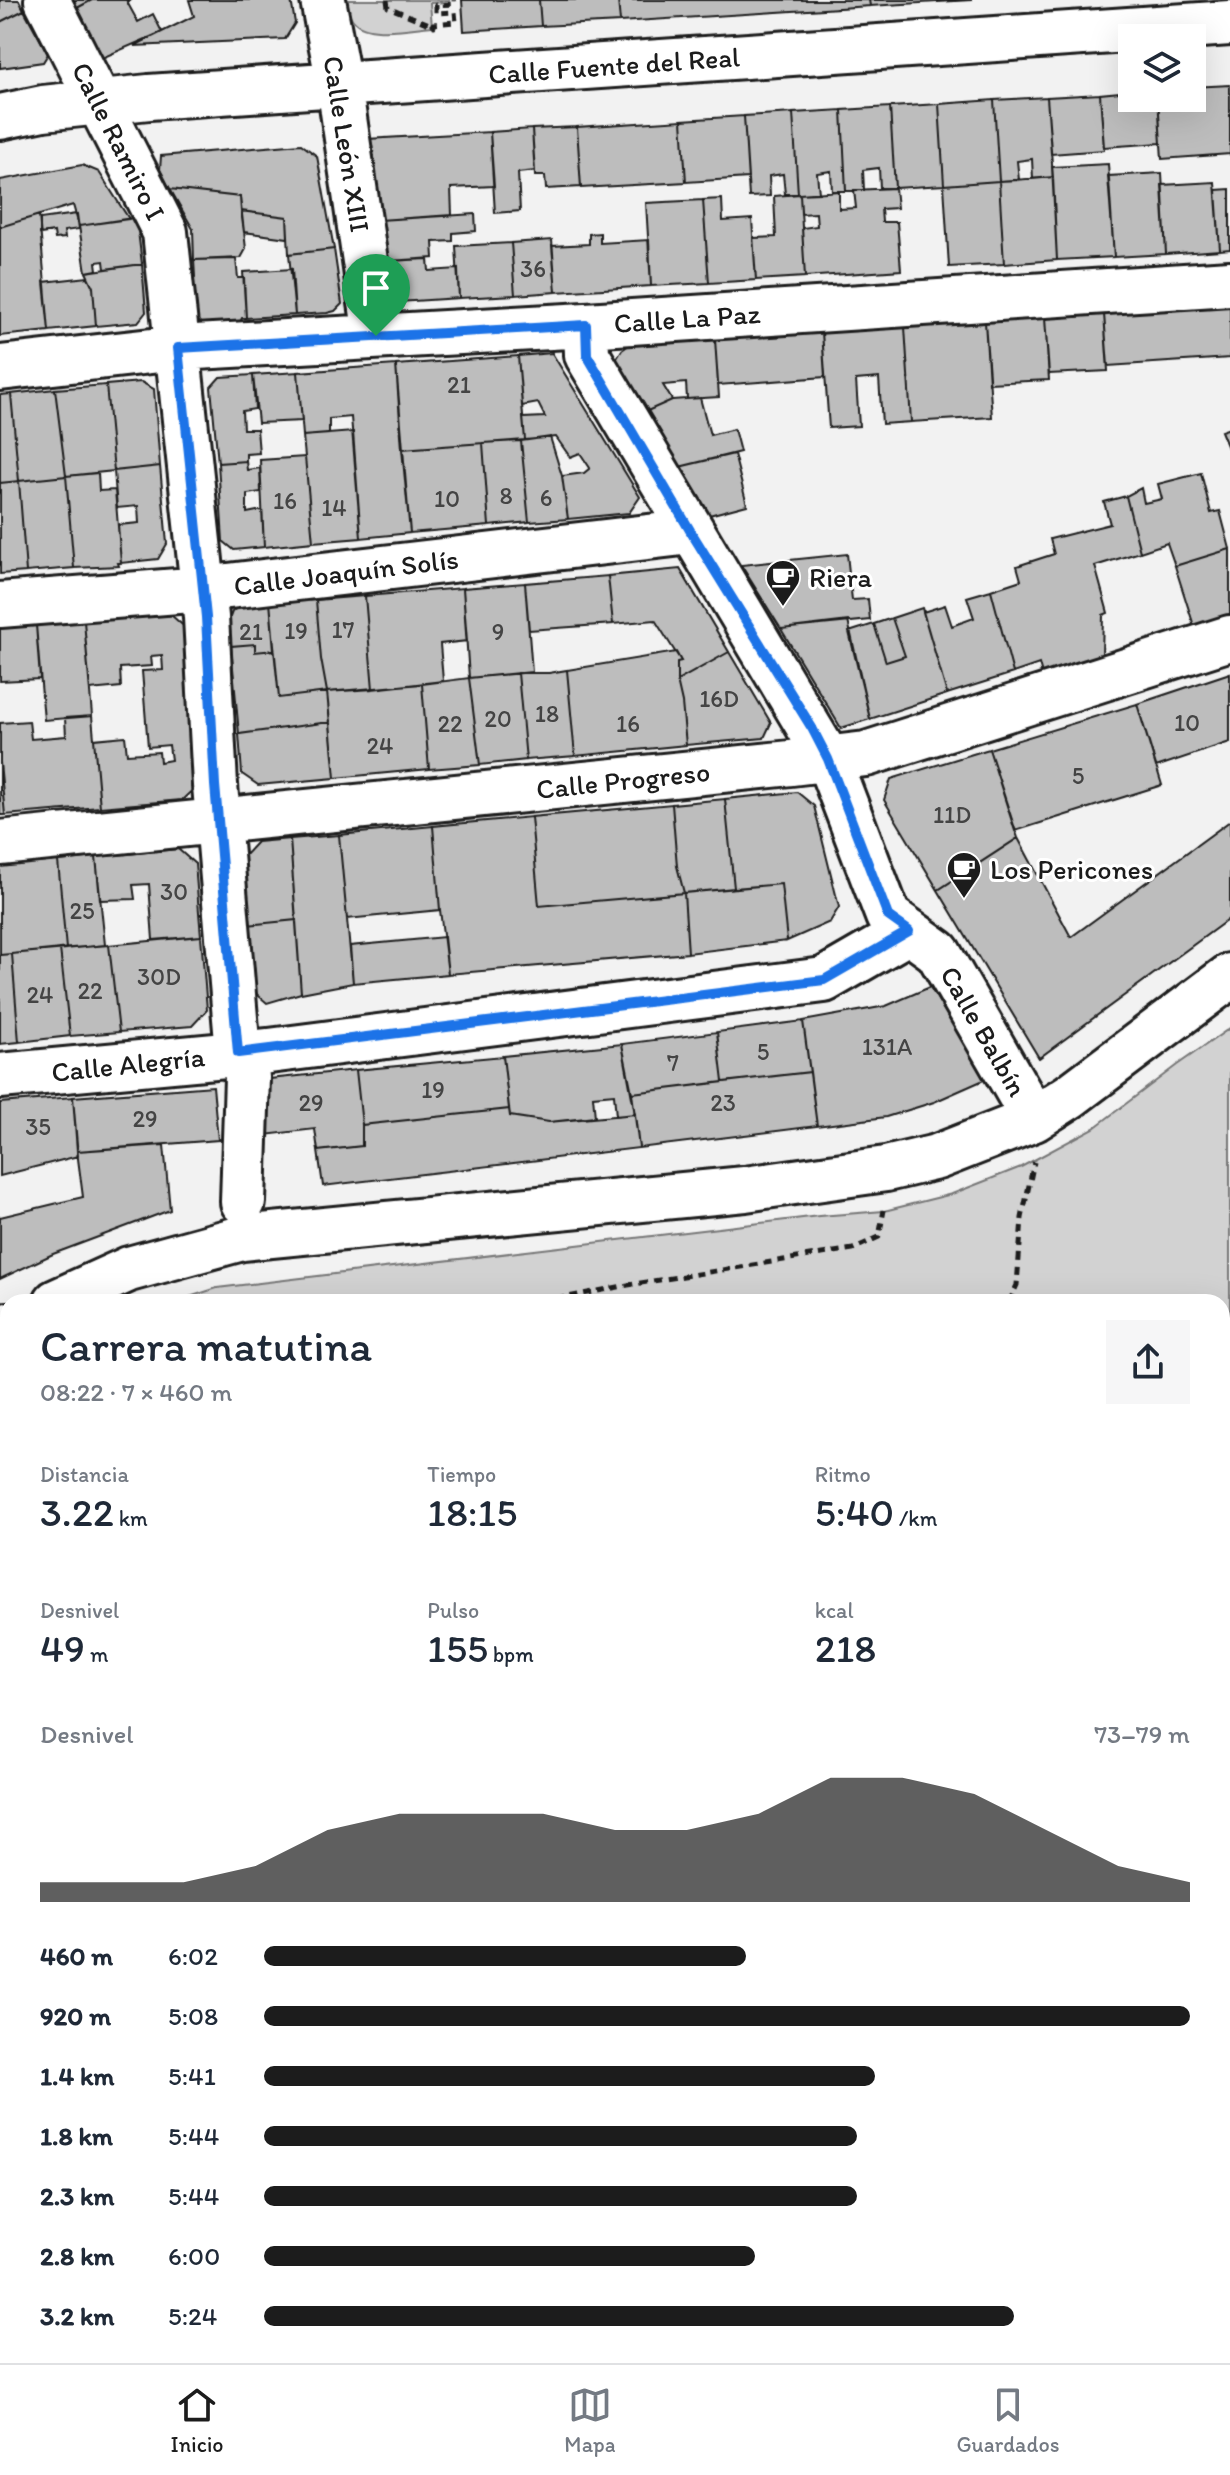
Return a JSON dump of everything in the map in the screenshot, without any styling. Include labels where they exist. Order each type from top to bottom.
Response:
[{"type":"street","name":"Calle Ramiro I","points":[[47,0],[165,232],[203,589],[218,820],[243,1065],[243,1202]]},
{"type":"street","name":"Calle León XIII","points":[[323,0],[339,84],[376,336]]},
{"type":"street","name":"Calle Fuente del Real","points":[[0,117],[43,108],[101,102],[1230,23]]},
{"type":"street","name":"Calle La Paz","points":[[0,368],[178,348],[1230,283]]},
{"type":"street","name":"Calle Balbín","points":[[586,325],[587,355],[828,759],[888,916],[938,952],[1036,1136]]},
{"type":"street","name":"Calle Joaquín Solís","points":[[0,605],[203,589],[691,532]]},
{"type":"street","name":"Calle Progreso","points":[[0,843],[866,754],[1230,638]]},
{"type":"street","name":"Calle Alegría","points":[[0,1076],[243,1065],[824,980],[909,931]]},
{"type":"street","points":[[74,1294],[129,1269],[242,1238],[745,1189],[886,1169],[1036,1136],[1070,1096],[1230,976]]},
{"type":"path","points":[[387,0],[388,7],[434,26]]},
{"type":"path","points":[[434,26],[456,22],[455,12],[436,13],[436,5],[454,4],[454,0]]},
{"type":"path","points":[[434,26],[435,36]]},
{"type":"path","points":[[1013,1294],[1017,1285],[1022,1218],[1036,1136]]},
{"type":"path","points":[[583,1294],[853,1249],[879,1237],[883,1205]]},
{"type":"shaded area","points":[[347,0],[449,2],[430,3],[432,26],[381,30],[356,23],[350,16]]},
{"type":"shaded area","points":[[1230,1028],[1230,1294],[199,1294],[217,1288],[819,1216],[884,1211],[952,1194],[1021,1167],[1094,1128]]},
{"type":"building","points":[[0,0],[19,0],[24,10],[0,22]]},
{"type":"building","points":[[73,0],[92,0],[77,8]]},
{"type":"building","points":[[92,0],[131,0],[127,2],[138,22],[153,14],[162,32],[102,58],[77,8]]},
{"type":"building","points":[[189,0],[291,0],[295,23],[285,39],[134,46],[194,16]]},
{"type":"building","points":[[462,0],[539,0],[541,26],[464,31]]},
{"type":"building","points":[[539,0],[618,0],[620,22],[541,26]]},
{"type":"building","points":[[618,0],[869,0],[870,6],[620,22]]},
{"type":"building","points":[[869,0],[972,0],[870,6]]},
{"type":"building","points":[[24,10],[48,54],[43,62],[0,68],[0,22]]},
{"type":"building","points":[[1230,85],[1230,154],[1162,159],[1159,112],[1206,112],[1206,86]]},
{"type":"building","points":[[1118,92],[1118,112],[1159,112],[1161,143],[1104,147],[1100,94]]},
{"type":"building","points":[[1100,94],[1104,150],[1051,154],[1047,97]]},
{"type":"building","points":[[1047,97],[1053,177],[1033,179],[1032,159],[1017,161],[1019,180],[999,181],[994,100]]},
{"type":"building","points":[[994,100],[999,181],[944,185],[939,104]]},
{"type":"building","points":[[939,104],[944,185],[895,188],[890,107]]},
{"type":"building","points":[[890,107],[895,188],[880,188],[879,168],[863,170],[864,190],[846,191],[842,110]]},
{"type":"building","points":[[842,110],[846,191],[832,191],[831,171],[817,173],[819,193],[798,194],[793,113]]},
{"type":"building","points":[[793,113],[798,194],[785,194],[783,174],[769,176],[770,196],[749,197],[744,116]]},
{"type":"building","points":[[744,116],[748,178],[686,182],[682,120]]},
{"type":"building","points":[[682,120],[686,182],[581,188],[577,127]]},
{"type":"building","points":[[577,127],[581,187],[546,189],[545,176],[535,176],[532,129]]},
{"type":"building","points":[[532,129],[535,171],[518,173],[520,211],[495,213],[490,132]]},
{"type":"building","points":[[490,132],[494,186],[451,188],[452,215],[379,220],[367,139]]},
{"type":"building","points":[[301,144],[317,156],[334,249],[289,254],[287,217],[241,211],[240,197],[170,189],[160,170],[161,156]]},
{"type":"building","points":[[1108,164],[1114,257],[1057,260],[1052,167]]},
{"type":"building","points":[[82,165],[99,172],[129,219],[79,226],[73,205],[0,227],[0,180]]},
{"type":"building","points":[[1162,173],[1166,254],[1114,257],[1108,176]]},
{"type":"building","points":[[1053,177],[1057,260],[1004,264],[999,181]]},
{"type":"building","points":[[999,181],[1004,264],[949,267],[944,185]]},
{"type":"building","points":[[1215,182],[1220,250],[1166,254],[1162,185]]},
{"type":"building","points":[[895,188],[897,208],[881,209],[882,222],[897,222],[901,270],[805,277],[802,228],[817,226],[816,213],[801,214],[800,194],[839,191],[839,209],[856,208],[854,190]]},
{"type":"building","points":[[170,189],[240,197],[246,249],[241,258],[194,260],[193,229]]},
{"type":"building","points":[[1230,189],[1230,249],[1220,250],[1216,190]]},
{"type":"building","points":[[800,194],[805,277],[756,280],[753,238],[776,237],[774,196]]},
{"type":"building","points":[[722,199],[723,221],[752,219],[756,280],[709,283],[703,200]]},
{"type":"building","points":[[703,200],[709,283],[651,286],[646,203]]},
{"type":"building","points":[[241,211],[287,217],[288,238],[244,232]]},
{"type":"building","points":[[77,214],[79,229],[64,231],[65,238],[55,239],[54,232],[40,234],[40,219]]},
{"type":"building","points":[[475,214],[476,231],[453,233],[453,241],[433,242],[434,258],[389,261],[379,220]]},
{"type":"building","points":[[39,215],[49,331],[0,336],[0,227]]},
{"type":"building","points":[[135,218],[142,264],[105,269],[104,261],[96,262],[97,270],[86,272],[79,226]]},
{"type":"building","points":[[600,233],[600,243],[649,240],[651,286],[556,292],[552,246],[589,244],[589,234]]},
{"type":"building","points":[[552,240],[556,292],[515,295],[511,243]]},
{"type":"building","points":[[511,243],[515,295],[459,298],[456,246]]},
{"type":"building","points":[[334,249],[342,304],[335,311],[327,313],[295,315],[289,254]]},
{"type":"building","points":[[236,259],[238,278],[244,278],[246,318],[240,322],[202,324],[196,319],[191,280],[195,277],[194,260]]},
{"type":"building","points":[[428,259],[429,271],[458,269],[459,298],[398,302],[389,261]]},
{"type":"building","points":[[142,264],[146,312],[138,322],[96,326],[93,287],[86,272]]},
{"type":"building","points":[[292,269],[295,315],[246,318],[243,272]]},
{"type":"building","points":[[88,277],[93,287],[96,326],[49,331],[44,282]]},
{"type":"building","points":[[1230,306],[1230,358],[1108,366],[1104,314]]},
{"type":"building","points":[[1104,314],[1108,371],[1049,374],[1045,318]]},
{"type":"building","points":[[1045,318],[1049,380],[989,383],[985,322]]},
{"type":"building","points":[[985,322],[992,417],[911,422],[905,327]]},
{"type":"building","points":[[905,327],[911,422],[882,424],[879,378],[856,380],[859,426],[829,428],[822,332]]},
{"type":"building","points":[[822,332],[825,377],[718,385],[715,339]]},
{"type":"building","points":[[715,339],[719,397],[687,399],[686,383],[663,385],[672,400],[645,412],[614,363],[629,345]]},
{"type":"building","points":[[552,353],[640,497],[629,513],[568,519],[562,476],[584,473],[590,468],[580,453],[570,457],[556,437],[525,440],[523,418],[545,417],[538,403],[522,406],[518,356]]},
{"type":"building","points":[[518,356],[525,440],[402,449],[396,365]]},
{"type":"building","points":[[396,365],[410,533],[361,538],[351,417],[329,419],[329,434],[303,436],[298,372]]},
{"type":"building","points":[[298,372],[302,421],[258,423],[253,375]]},
{"type":"building","points":[[253,375],[255,409],[242,411],[243,429],[257,429],[259,453],[246,454],[246,461],[218,463],[211,387],[220,377]]},
{"type":"building","points":[[141,382],[154,389],[160,466],[114,471],[106,385]]},
{"type":"building","points":[[106,385],[114,471],[66,476],[55,389]]},
{"type":"building","points":[[55,389],[66,476],[19,481],[11,394]]},
{"type":"building","points":[[11,394],[19,481],[0,483],[0,395]]},
{"type":"building","points":[[700,398],[710,435],[734,429],[740,452],[679,467],[645,412],[672,400]]},
{"type":"building","points":[[1230,428],[1230,453],[1221,431]]},
{"type":"building","points":[[353,432],[361,538],[313,542],[303,436]]},
{"type":"building","points":[[550,437],[562,476],[568,519],[529,522],[521,441]]},
{"type":"building","points":[[521,441],[529,522],[489,526],[483,443]]},
{"type":"building","points":[[483,443],[489,526],[410,533],[402,449]]},
{"type":"building","points":[[734,454],[747,505],[709,515],[679,467]]},
{"type":"building","points":[[305,457],[313,542],[264,547],[260,460]]},
{"type":"building","points":[[246,461],[247,470],[260,468],[261,492],[247,494],[247,513],[262,510],[264,547],[234,550],[223,541],[218,463]]},
{"type":"building","points":[[160,466],[167,544],[158,559],[121,563],[118,525],[139,523],[138,506],[117,508],[114,471]]},
{"type":"building","points":[[98,473],[99,491],[115,490],[121,563],[118,563],[119,566],[74,568],[66,476]]},
{"type":"building","points":[[1201,473],[1211,513],[1220,511],[1230,549],[1175,566],[1167,543],[1140,552],[1126,496],[1141,488],[1144,503],[1162,499],[1158,484]]},
{"type":"building","points":[[66,476],[74,568],[26,572],[19,481]]},
{"type":"building","points":[[19,481],[26,572],[0,574],[0,483]]},
{"type":"building","points":[[1126,496],[1140,552],[1095,566],[1108,613],[1103,615],[1102,655],[1042,675],[1039,664],[1013,673],[991,590],[1021,580],[1017,566],[1054,554],[1050,539],[1110,524],[1104,502]]},
{"type":"building","points":[[1230,549],[1230,614],[1194,626],[1175,566]]},
{"type":"building","points":[[847,554],[852,600],[868,599],[870,620],[781,629],[741,565]]},
{"type":"building","points":[[680,569],[729,652],[677,681],[677,662],[681,661],[655,620],[613,624],[608,576]]},
{"type":"building","points":[[608,576],[613,624],[529,630],[525,583]]},
{"type":"building","points":[[525,583],[532,672],[469,678],[463,588]]},
{"type":"building","points":[[463,588],[467,641],[440,644],[443,681],[373,689],[365,596]]},
{"type":"building","points":[[991,590],[1013,673],[947,694],[923,612],[945,605],[952,626],[974,618],[967,597]]},
{"type":"building","points":[[365,596],[373,689],[327,692],[316,600]]},
{"type":"building","points":[[316,600],[327,692],[279,698],[270,602]]},
{"type":"building","points":[[270,602],[274,650],[255,652],[255,644],[231,646],[229,620],[232,612],[237,607]]},
{"type":"building","points":[[922,608],[947,694],[870,719],[849,632],[874,624],[886,662],[905,656],[892,618]]},
{"type":"building","points":[[171,615],[188,630],[200,783],[182,800],[100,807],[94,739],[125,736],[127,754],[159,752],[160,762],[171,760],[169,745],[148,747],[142,671],[163,670],[162,655],[151,656],[152,666],[120,668],[121,687],[90,690],[84,621]]},
{"type":"building","points":[[892,618],[905,656],[886,662],[874,624]]},
{"type":"building","points":[[84,621],[92,716],[44,720],[36,625]]},
{"type":"building","points":[[848,621],[870,719],[841,728],[781,629]]},
{"type":"building","points":[[36,625],[40,679],[0,681],[0,628]]},
{"type":"building","points":[[255,644],[255,652],[274,650],[279,698],[327,692],[330,722],[239,734],[231,646]]},
{"type":"building","points":[[676,652],[681,661],[677,662],[677,681],[686,745],[575,756],[567,670]]},
{"type":"building","points":[[729,652],[771,723],[764,738],[686,745],[677,681]]},
{"type":"building","points":[[567,670],[575,756],[526,760],[518,673]]},
{"type":"building","points":[[518,673],[526,760],[480,765],[469,678]]},
{"type":"building","points":[[1230,673],[1230,742],[1156,767],[1137,704]]},
{"type":"building","points":[[469,678],[480,765],[429,769],[422,684]]},
{"type":"building","points":[[422,684],[429,769],[335,778],[327,692]]},
{"type":"building","points":[[1137,704],[1162,785],[1015,831],[989,749]]},
{"type":"building","points":[[92,716],[100,807],[5,815],[0,723],[29,721],[31,739],[66,736],[65,718]]},
{"type":"building","points":[[330,722],[335,778],[258,785],[242,774],[239,734]]},
{"type":"building","points":[[989,749],[1018,838],[938,890],[884,800],[891,779]]},
{"type":"building","points":[[0,762],[5,815],[0,815]]},
{"type":"building","points":[[797,792],[814,806],[839,907],[830,922],[787,941],[781,884],[734,888],[725,799]]},
{"type":"building","points":[[725,799],[734,888],[684,893],[677,866],[672,804]]},
{"type":"building","points":[[672,804],[677,866],[684,893],[539,906],[531,817]]},
{"type":"building","points":[[531,817],[539,906],[684,893],[688,953],[448,974],[433,826]]},
{"type":"building","points":[[1230,821],[1230,918],[1039,1058],[938,890],[1018,838],[1071,937]]},
{"type":"building","points":[[433,826],[440,910],[347,919],[339,835]]},
{"type":"building","points":[[339,835],[353,983],[301,993],[290,839]]},
{"type":"building","points":[[290,839],[296,920],[247,925],[242,858],[257,842]]},
{"type":"building","points":[[178,849],[195,864],[201,936],[153,940],[149,884],[133,885],[135,899],[100,900],[96,857]]},
{"type":"building","points":[[96,857],[105,945],[66,949],[58,861]]},
{"type":"building","points":[[58,861],[66,949],[0,955],[0,866]]},
{"type":"building","points":[[781,884],[787,941],[688,953],[684,893]]},
{"type":"building","points":[[296,920],[301,993],[267,1003],[252,990],[247,925]]},
{"type":"building","points":[[201,936],[207,1010],[192,1026],[119,1032],[109,945]]},
{"type":"building","points":[[444,937],[448,974],[353,983],[350,946]]},
{"type":"building","points":[[109,945],[119,1032],[70,1036],[60,949]]},
{"type":"building","points":[[60,949],[70,1036],[19,1042],[12,954]]},
{"type":"building","points":[[12,954],[19,1042],[0,1044],[0,955]]},
{"type":"building","points":[[930,987],[986,1079],[934,1102],[886,1117],[817,1126],[803,1021],[886,1006]]},
{"type":"building","points":[[803,1021],[810,1072],[723,1082],[717,1032]]},
{"type":"building","points":[[717,1032],[723,1082],[632,1093],[622,1044]]},
{"type":"building","points":[[622,1044],[635,1114],[616,1116],[614,1094],[593,1096],[595,1117],[549,1122],[510,1116],[503,1056]]},
{"type":"building","points":[[503,1056],[509,1109],[362,1125],[356,1070]]},
{"type":"building","points":[[356,1070],[362,1146],[318,1151],[315,1129],[265,1135],[260,1080]]},
{"type":"building","points":[[810,1072],[817,1126],[639,1148],[632,1093]]},
{"type":"building","points":[[213,1086],[218,1140],[77,1151],[73,1097]]},
{"type":"building","points":[[73,1097],[78,1156],[0,1176],[0,1103]]},
{"type":"building","points":[[509,1109],[510,1116],[549,1122],[635,1114],[639,1148],[323,1186],[318,1151],[362,1146],[362,1125]]},
{"type":"building","points":[[164,1145],[170,1210],[53,1254],[0,1279],[0,1217],[83,1197],[77,1151]]},
{"type":"place","name":"Riera","points":[[783,608]]},
{"type":"place","name":"Los Pericones","points":[[964,900]]},
{"type":"route","points":[[586,325],[587,355],[812,728],[828,759],[888,916],[909,931],[824,980],[238,1053],[215,785],[206,617],[178,348],[376,336],[586,325]]}]
